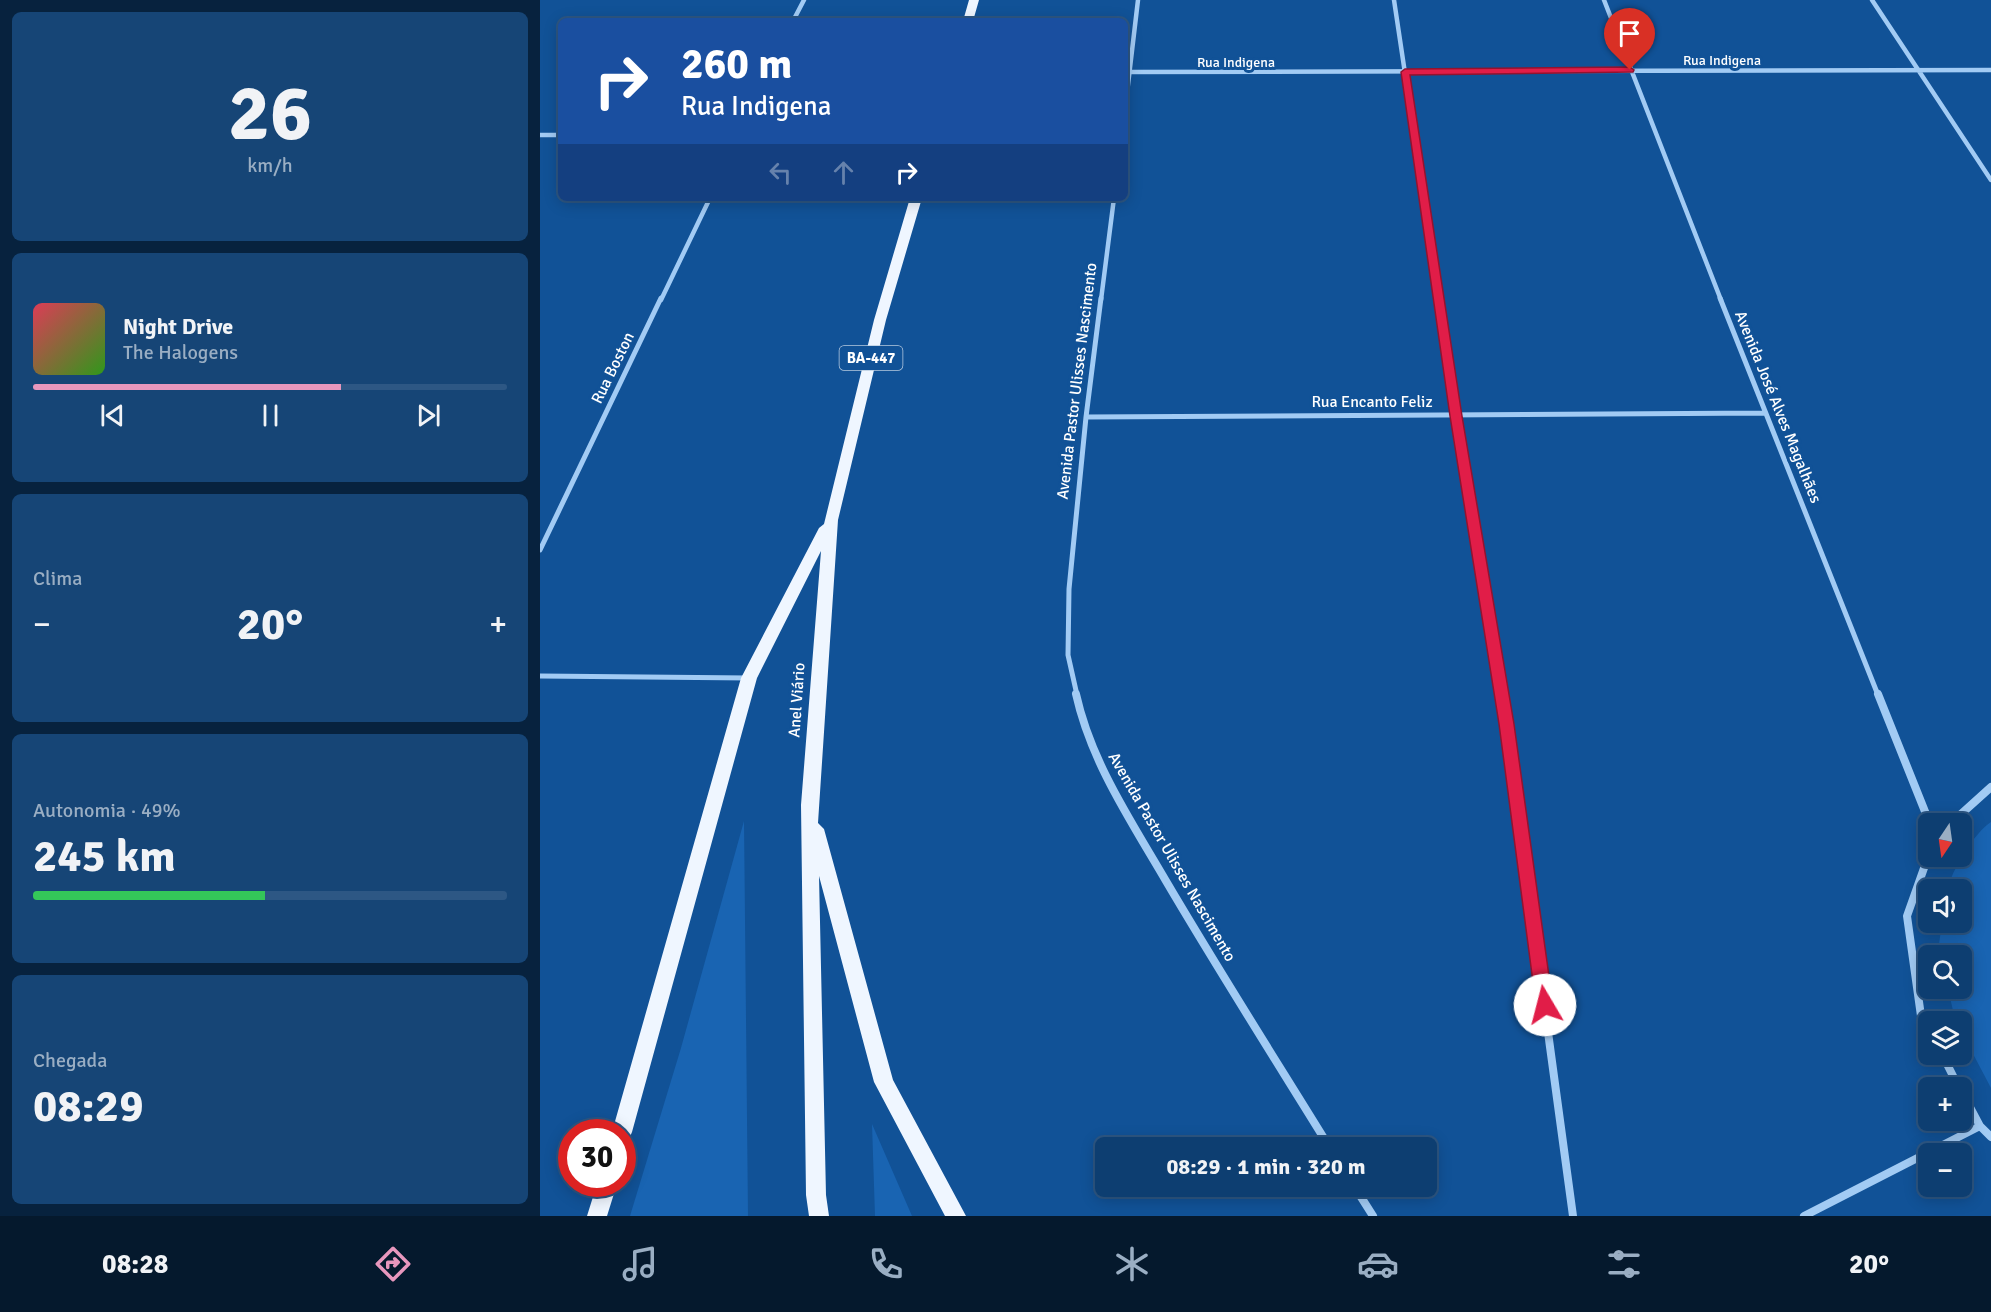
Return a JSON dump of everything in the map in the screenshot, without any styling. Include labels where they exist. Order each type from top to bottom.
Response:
[{"type":"main road","points":[[969,18],[974,0]]},
{"type":"main road","name":"Anel Viário","points":[[819,1216],[816,1183],[809,806],[831,520],[880,320],[915,201]]},
{"type":"main road","points":[[626,1119],[749,678],[831,520]]},
{"type":"main road","points":[[809,806],[884,1082],[956,1216]]},
{"type":"main road","points":[[597,1216],[603,1197]]},
{"type":"street","points":[[795,18],[804,0]]},
{"type":"street","points":[[1128,87],[1138,0]]},
{"type":"street","points":[[1394,0],[1456,416],[1506,724],[1573,1216]]},
{"type":"street","name":"Avenida José Alves Magalhães","points":[[1604,0],[1765,413],[1926,813]]},
{"type":"street","points":[[1872,0],[1991,180]]},
{"type":"street","name":"Rua Indigena","points":[[1130,72],[1991,70]]},
{"type":"street","points":[[540,135],[558,135]]},
{"type":"street","name":"Rua Boston","points":[[540,550],[709,201]]},
{"type":"street","name":"Avenida Pastor Ulisses Nascimento","points":[[1114,201],[1086,417],[1069,589],[1068,656],[1081,716],[1105,777],[1204,945],[1323,1137]]},
{"type":"street","name":"Rua Encanto Feliz","points":[[1086,417],[1765,413]]},
{"type":"street","points":[[540,676],[749,678]]},
{"type":"street","points":[[1962,813],[1991,786]]},
{"type":"street","points":[[1920,1011],[1907,916],[1924,867]]},
{"type":"street","points":[[1972,1111],[1980,1126],[1991,1137]]},
{"type":"street","points":[[1804,1216],[1980,1126]]},
{"type":"street","points":[[1361,1197],[1373,1216]]},
{"type":"shaded area","points":[[744,821],[748,1216],[630,1216],[681,1048]]},
{"type":"shaded area","points":[[1991,822],[1991,1088],[1972,1052],[1972,1011],[1953,1011],[1950,999],[1972,999],[1972,945],[1939,944],[1941,933],[1972,933],[1972,879],[1951,879],[1957,867],[1972,867],[1972,842]]},
{"type":"shaded area","points":[[872,1124],[912,1216],[875,1216]]},
{"type":"route","points":[[1545,1005],[1506,724],[1456,416],[1405,72],[1630,70]]}]
